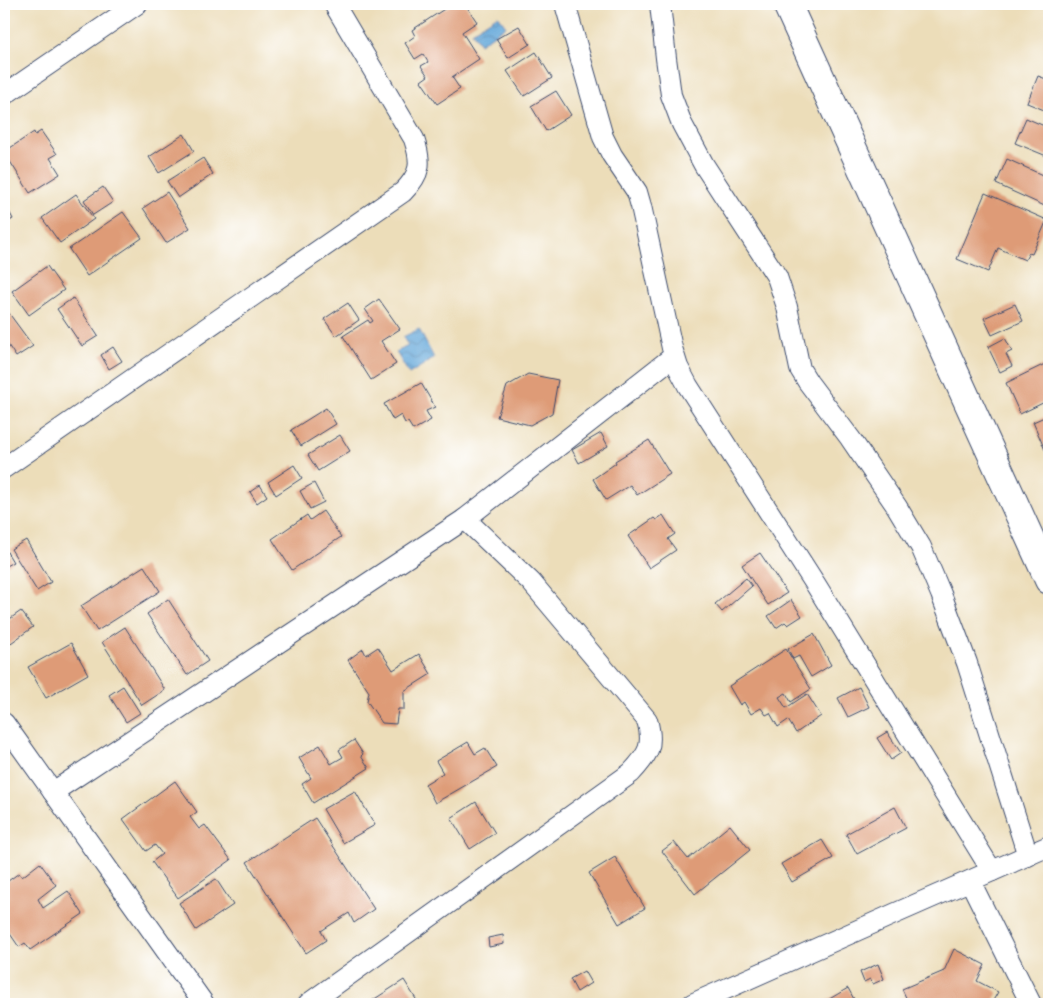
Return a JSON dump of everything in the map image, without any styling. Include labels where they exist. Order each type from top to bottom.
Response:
[{"type":"main road","points":[[787,4],[1049,580]]},
{"type":"street","points":[[4,95],[137,4]]},
{"type":"street","points":[[4,468],[403,192],[412,182],[419,168],[419,153],[414,140],[334,4]]},
{"type":"street","points":[[565,4],[603,137],[612,156],[637,192],[678,367],[688,386],[816,585],[992,871]]},
{"type":"street","points":[[660,4],[671,95],[682,124],[704,165],[777,277],[788,307],[800,369],[850,438],[921,547],[941,594],[966,663],[1028,856]]},
{"type":"street","points":[[53,792],[465,519],[674,356]]},
{"type":"street","points":[[308,1004],[632,773],[644,760],[650,745],[651,732],[648,720],[530,582],[465,519]]},
{"type":"street","points":[[7,734],[53,792],[204,1004]]},
{"type":"street","points":[[692,1004],[1049,846]]},
{"type":"street","points":[[970,881],[1031,1004]]},
{"type":"water","points":[[498,15],[506,26],[480,44],[472,32]]},
{"type":"water","points":[[419,329],[434,358],[409,374],[396,352],[408,346],[403,337]]},
{"type":"building","points":[[452,4],[465,4],[477,22],[462,32],[479,59],[452,77],[460,89],[437,104],[421,81],[428,76],[421,66],[428,62],[423,54],[415,59],[405,43],[415,36],[412,30]]},
{"type":"building","points":[[519,26],[530,44],[508,58],[496,39]]},
{"type":"building","points":[[536,52],[552,78],[524,96],[507,71]]},
{"type":"building","points":[[1038,76],[1049,80],[1049,112],[1027,103]]},
{"type":"building","points":[[556,91],[571,115],[546,131],[531,106]]},
{"type":"building","points":[[1026,118],[1049,128],[1049,157],[1015,143]]},
{"type":"building","points":[[41,131],[57,154],[50,158],[60,174],[30,193],[4,152],[34,132],[35,135]]},
{"type":"building","points":[[184,134],[194,151],[159,173],[149,157]]},
{"type":"building","points":[[203,158],[213,174],[178,198],[167,181]]},
{"type":"building","points":[[1007,159],[1049,178],[1049,208],[996,184]]},
{"type":"building","points":[[103,187],[113,202],[93,215],[84,200]]},
{"type":"building","points":[[167,192],[190,228],[166,243],[143,208]]},
{"type":"building","points":[[985,193],[1047,220],[1032,254],[1029,253],[1025,260],[998,248],[988,272],[957,259]]},
{"type":"building","points":[[76,194],[94,219],[60,243],[42,218]]},
{"type":"building","points":[[4,202],[13,219],[4,224]]},
{"type":"building","points":[[123,212],[142,238],[87,276],[69,249]]},
{"type":"building","points":[[47,266],[64,290],[29,315],[12,291]]},
{"type":"building","points":[[73,298],[98,336],[82,346],[57,309]]},
{"type":"building","points":[[379,299],[400,329],[381,341],[396,364],[371,380],[343,336],[368,320],[370,323],[373,321],[365,309]]},
{"type":"building","points":[[348,303],[359,320],[336,336],[324,319]]},
{"type":"building","points":[[1015,304],[1023,321],[992,335],[984,318]]},
{"type":"building","points":[[8,312],[33,346],[16,357],[4,339],[4,315]]},
{"type":"building","points":[[1005,338],[1012,351],[1006,354],[1012,366],[1000,372],[988,347]]},
{"type":"building","points":[[113,347],[122,361],[109,369],[101,355]]},
{"type":"building","points":[[1049,362],[1049,400],[1020,414],[1006,383]]},
{"type":"building","points":[[528,374],[558,380],[552,413],[530,425],[497,417],[507,386]]},
{"type":"building","points":[[421,383],[435,407],[426,411],[431,420],[413,430],[408,422],[405,423],[401,415],[393,420],[384,404]]},
{"type":"building","points":[[326,408],[336,424],[301,446],[291,430]]},
{"type":"building","points":[[1049,415],[1049,448],[1045,450],[1033,422]]},
{"type":"building","points":[[601,433],[608,446],[579,463],[572,450]]},
{"type":"building","points":[[340,435],[350,451],[318,471],[308,455]]},
{"type":"building","points":[[649,440],[670,474],[637,495],[630,485],[606,500],[593,479],[616,463],[615,461]]},
{"type":"building","points":[[294,465],[302,478],[276,495],[268,482]]},
{"type":"building","points":[[314,483],[324,502],[310,509],[300,491]]},
{"type":"building","points":[[260,485],[267,496],[257,503],[250,492]]},
{"type":"building","points":[[323,511],[341,537],[292,570],[272,539],[307,515],[310,520]]},
{"type":"building","points":[[663,515],[675,534],[668,539],[676,550],[649,568],[628,536],[654,518],[656,520]]},
{"type":"building","points":[[26,540],[51,582],[37,591],[11,549]]},
{"type":"building","points":[[4,547],[13,562],[4,567]]},
{"type":"building","points":[[760,553],[787,593],[768,605],[742,565]]},
{"type":"building","points":[[144,566],[160,591],[97,631],[81,606]]},
{"type":"building","points":[[746,578],[752,586],[722,612],[715,604]]},
{"type":"building","points":[[168,599],[208,661],[187,675],[147,614]]},
{"type":"building","points":[[791,600],[802,616],[788,625],[785,622],[776,628],[768,616]]},
{"type":"building","points":[[21,611],[33,627],[4,648],[4,623]]},
{"type":"building","points":[[125,627],[165,690],[142,705],[102,642]]},
{"type":"building","points":[[814,634],[831,665],[811,677],[799,656],[793,659],[788,649]]},
{"type":"building","points":[[71,643],[88,674],[46,698],[28,667]]},
{"type":"building","points":[[378,647],[393,670],[419,654],[431,674],[404,691],[404,709],[398,709],[396,724],[382,723],[367,701],[369,692],[348,660],[363,649],[366,655]]},
{"type":"building","points":[[786,649],[811,689],[791,702],[786,693],[779,697],[786,708],[807,694],[821,716],[796,733],[788,720],[778,727],[770,713],[766,715],[761,708],[751,714],[744,702],[740,705],[729,686]]},
{"type":"building","points":[[123,686],[140,713],[126,722],[109,695]]},
{"type":"building","points":[[859,687],[869,707],[848,717],[838,698]]},
{"type":"building","points":[[887,732],[901,753],[891,760],[877,738]]},
{"type":"building","points":[[354,740],[369,768],[313,803],[302,784],[311,778],[299,758],[320,745],[331,764],[343,757],[339,750]]},
{"type":"building","points":[[468,742],[475,754],[485,748],[497,767],[435,803],[425,784],[443,773],[436,761]]},
{"type":"building","points":[[175,781],[197,812],[190,817],[199,829],[205,825],[231,860],[178,898],[152,862],[162,854],[155,845],[146,851],[123,819]]},
{"type":"building","points":[[355,791],[375,825],[343,843],[323,809]]},
{"type":"building","points":[[476,802],[495,833],[470,849],[451,818]]},
{"type":"building","points":[[895,807],[906,828],[857,854],[846,834]]},
{"type":"building","points":[[315,818],[374,909],[354,923],[349,913],[321,931],[326,940],[306,953],[247,862]]},
{"type":"building","points":[[730,825],[750,850],[695,894],[662,851],[674,842],[688,859]]},
{"type":"building","points":[[822,840],[833,858],[792,882],[781,864]]},
{"type":"building","points":[[615,857],[645,908],[619,924],[589,873]]},
{"type":"building","points":[[40,863],[56,885],[38,899],[43,908],[68,891],[83,914],[30,950],[25,943],[19,947],[4,925],[4,884],[19,873],[22,877]]},
{"type":"building","points":[[216,879],[233,905],[196,930],[179,903]]},
{"type":"building","points":[[503,935],[504,944],[489,947],[488,938]]},
{"type":"building","points":[[954,949],[985,965],[977,981],[998,992],[991,1004],[909,1004],[902,989],[944,971]]},
{"type":"building","points":[[878,964],[884,979],[873,984],[870,979],[864,982],[860,972]]},
{"type":"building","points":[[584,971],[591,983],[577,992],[570,979]]},
{"type":"building","points":[[404,980],[419,1004],[376,1004],[373,1000]]},
{"type":"building","points":[[848,988],[856,1003],[821,1004]]}]
